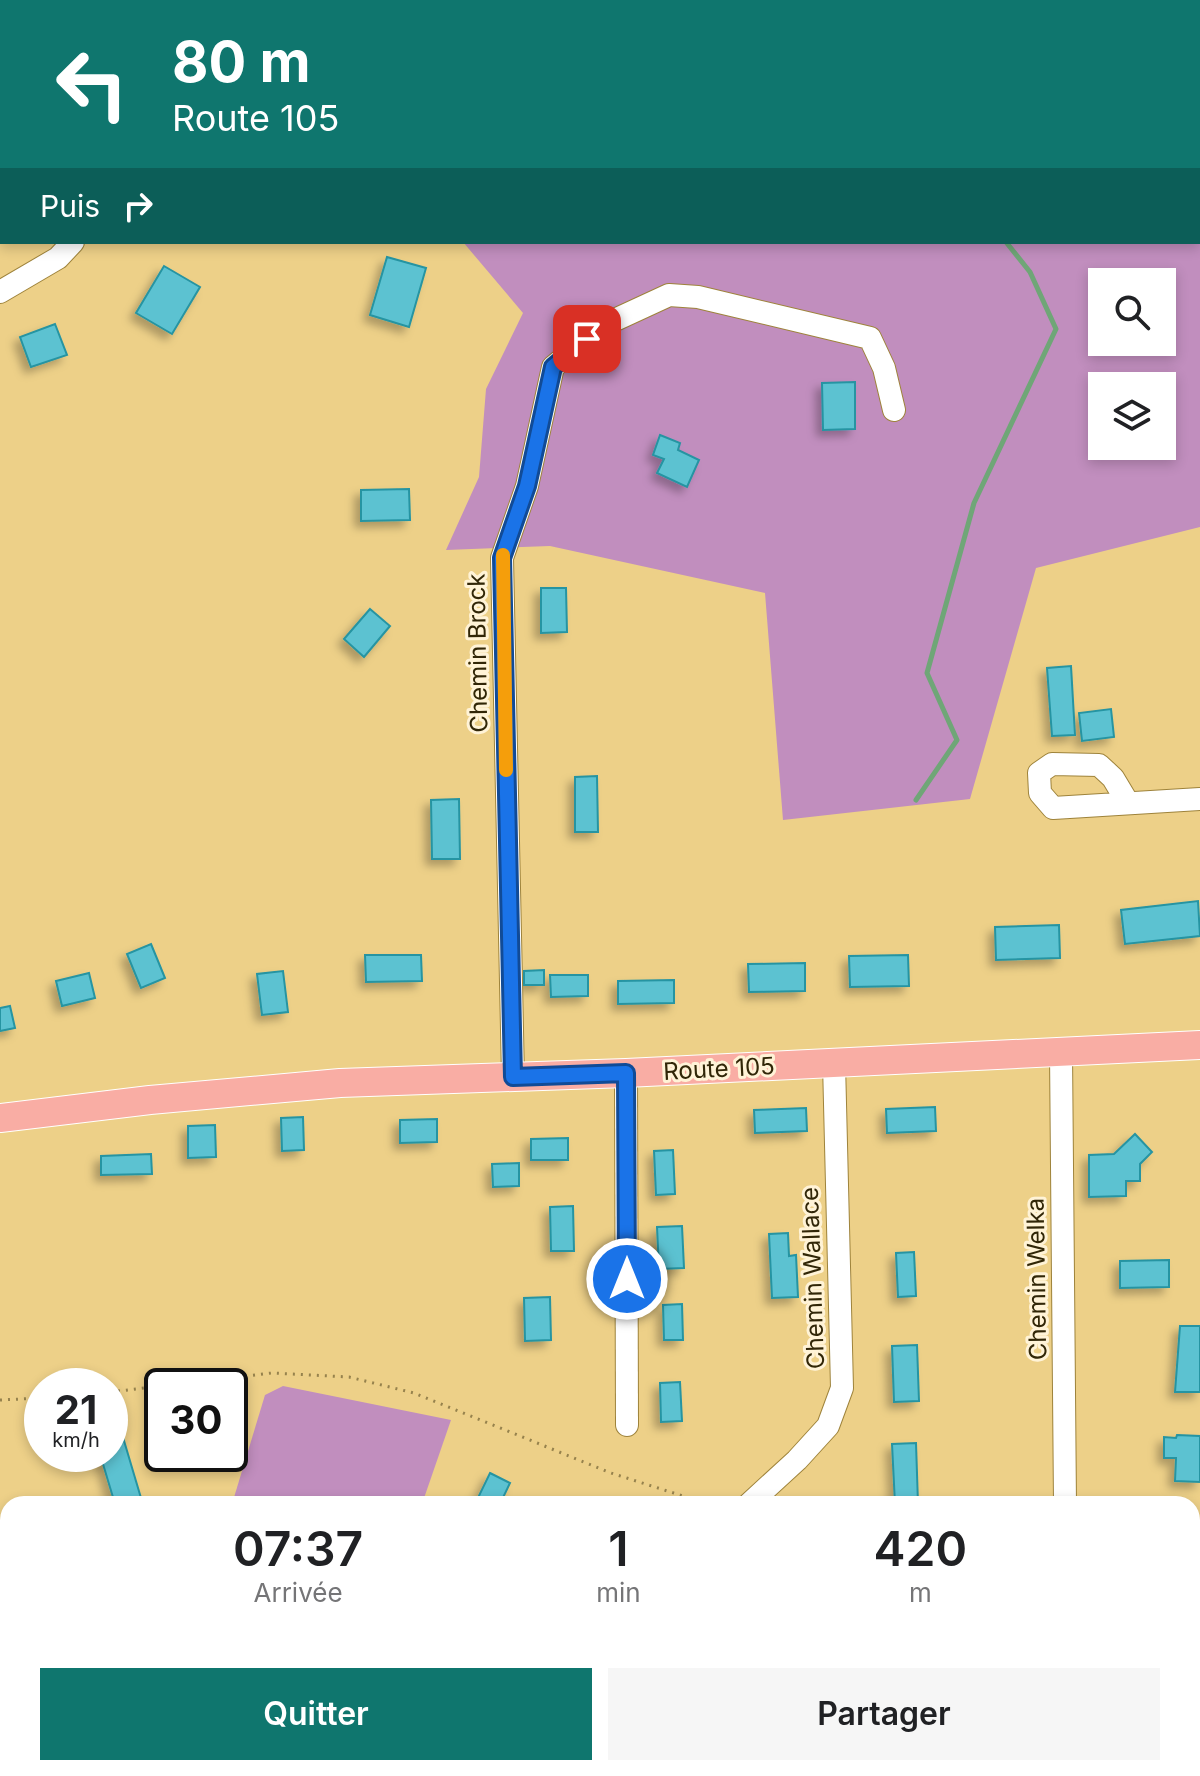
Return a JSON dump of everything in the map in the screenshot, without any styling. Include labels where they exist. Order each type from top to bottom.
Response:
[{"type":"main road","name":"Route 105","points":[[0,1118],[150,1100],[340,1083],[626,1073],[1200,1045]]},
{"type":"street","points":[[0,292],[58,258],[71,244]]},
{"type":"street","name":"Chemin Brock","points":[[513,1077],[502,558],[527,486],[553,367],[604,325],[669,295],[698,297],[870,338],[884,368],[894,410]]},
{"type":"street","points":[[1128,803],[1200,799]]},
{"type":"street","name":"Chemin Welka","points":[[1061,1053],[1065,1496]]},
{"type":"street","name":"Chemin Wallace","points":[[758,1496],[828,1426],[842,1388],[834,1063]]},
{"type":"street","points":[[626,1073],[627,1425]]},
{"type":"path","points":[[128,1390],[272,1373],[349,1377],[414,1393],[611,1473],[683,1496]]},
{"type":"path","points":[[0,1400],[24,1399]]},
{"type":"shaded area","points":[[465,244],[1200,244],[1200,527],[1036,568],[970,799],[783,820],[765,593],[550,546],[446,550],[479,477],[486,389],[523,313]]},
{"type":"shaded area","points":[[283,1386],[451,1420],[425,1496],[234,1496],[242,1472],[248,1472],[248,1451],[265,1395]]},
{"type":"building","points":[[387,257],[426,268],[409,327],[370,315]]},
{"type":"building","points":[[164,266],[200,287],[172,334],[136,313]]},
{"type":"building","points":[[55,324],[67,355],[31,367],[20,337]]},
{"type":"building","points":[[855,382],[855,429],[823,430],[822,383]]},
{"type":"building","points":[[660,435],[680,443],[678,450],[699,460],[687,487],[657,473],[664,459],[653,455]]},
{"type":"building","points":[[409,489],[410,520],[361,521],[361,490]]},
{"type":"building","points":[[541,588],[566,588],[567,632],[541,633]]},
{"type":"building","points":[[370,609],[390,626],[364,657],[344,639]]},
{"type":"building","points":[[1071,666],[1075,735],[1052,736],[1047,668]]},
{"type":"building","points":[[1111,709],[1114,737],[1082,741],[1079,713]]},
{"type":"building","points":[[597,776],[598,832],[575,832],[575,777]]},
{"type":"building","points":[[459,799],[460,859],[432,859],[431,800]]},
{"type":"building","points":[[1198,901],[1200,936],[1125,944],[1121,910]]},
{"type":"building","points":[[1059,925],[1060,958],[996,960],[995,927]]},
{"type":"building","points":[[151,944],[165,978],[141,988],[127,954]]},
{"type":"building","points":[[365,955],[421,955],[422,981],[366,982]]},
{"type":"building","points":[[908,955],[909,986],[850,987],[849,956]]},
{"type":"building","points":[[805,963],[805,991],[749,992],[748,964]]},
{"type":"building","points":[[544,970],[544,985],[524,985],[524,971]]},
{"type":"building","points":[[283,971],[288,1012],[262,1015],[257,974]]},
{"type":"building","points":[[89,973],[95,998],[62,1006],[56,981]]},
{"type":"building","points":[[550,975],[588,975],[588,996],[551,997]]},
{"type":"building","points":[[674,980],[674,1003],[618,1004],[618,981]]},
{"type":"building","points":[[10,1006],[15,1028],[0,1031],[0,1008]]},
{"type":"building","points":[[935,1107],[936,1131],[887,1133],[886,1109]]},
{"type":"building","points":[[806,1108],[807,1131],[755,1133],[754,1110]]},
{"type":"building","points":[[303,1117],[304,1150],[282,1151],[281,1118]]},
{"type":"building","points":[[437,1119],[437,1142],[400,1143],[400,1120]]},
{"type":"building","points":[[215,1125],[216,1157],[188,1158],[188,1126]]},
{"type":"building","points":[[1135,1134],[1152,1152],[1140,1164],[1140,1181],[1126,1181],[1126,1196],[1089,1197],[1089,1155],[1114,1154]]},
{"type":"building","points":[[568,1138],[568,1160],[531,1160],[531,1139]]},
{"type":"building","points":[[673,1150],[675,1194],[656,1195],[654,1151]]},
{"type":"building","points":[[151,1154],[152,1174],[101,1175],[101,1156]]},
{"type":"building","points":[[519,1163],[519,1186],[493,1187],[492,1164]]},
{"type":"building","points":[[573,1206],[574,1251],[551,1251],[550,1207]]},
{"type":"building","points":[[682,1226],[684,1268],[659,1269],[657,1227]]},
{"type":"building","points":[[788,1233],[789,1256],[796,1255],[798,1297],[772,1298],[769,1234]]},
{"type":"building","points":[[914,1252],[916,1296],[898,1297],[896,1253]]},
{"type":"building","points":[[1169,1260],[1169,1287],[1120,1288],[1120,1261]]},
{"type":"building","points":[[550,1297],[551,1340],[525,1341],[524,1298]]},
{"type":"building","points":[[682,1304],[683,1340],[664,1340],[663,1305]]},
{"type":"building","points":[[1180,1326],[1200,1326],[1200,1392],[1175,1392]]},
{"type":"building","points":[[917,1345],[919,1401],[894,1402],[892,1346]]},
{"type":"building","points":[[680,1382],[682,1421],[661,1422],[660,1383]]},
{"type":"building","points":[[1177,1435],[1200,1436],[1200,1482],[1175,1481],[1176,1458],[1164,1458],[1164,1437],[1176,1438]]},
{"type":"building","points":[[916,1443],[918,1496],[895,1496],[892,1444]]},
{"type":"building","points":[[128,1454],[140,1496],[113,1496],[105,1472],[128,1472]]},
{"type":"building","points":[[490,1473],[510,1483],[504,1496],[479,1496]]},
{"type":"waterway","points":[[916,800],[957,740],[927,673],[974,503],[1056,329],[1030,272],[1008,244]]},
{"type":"slow traffic","points":[[503,555],[506,770]]},
{"type":"route","points":[[587,339],[553,367],[527,486],[502,558],[513,1077],[626,1073],[627,1279]]}]
